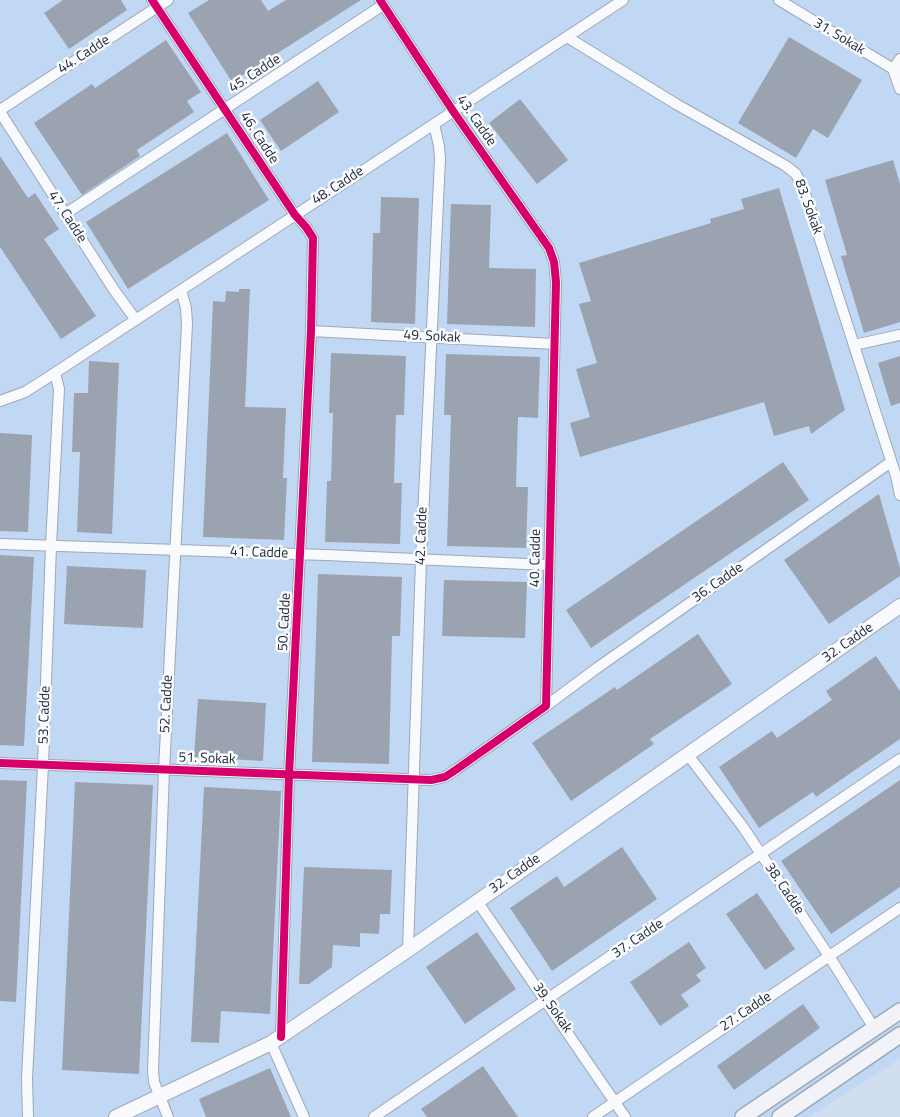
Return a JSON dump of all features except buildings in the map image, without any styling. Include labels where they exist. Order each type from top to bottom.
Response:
[{"type":"main road","points":[[743,1117],[900,1011]]},
{"type":"main road","points":[[780,1117],[900,1036]]},
{"type":"street","name":"44. Cadde","points":[[0,111],[155,4],[168,0]]},
{"type":"street","name":"48. Cadde","points":[[0,401],[25,392],[55,373],[623,0]]},
{"type":"street","name":"31. Sokak","points":[[779,0],[897,71]]},
{"type":"street","name":"45. Cadde","points":[[65,214],[382,2]]},
{"type":"street","name":"43. Cadde","points":[[382,2],[453,111],[553,255]]},
{"type":"street","name":"46. Cadde","points":[[155,4],[294,215]]},
{"type":"street","name":"83. Sokak","points":[[567,37],[676,104],[786,166],[796,174],[804,190],[900,495]]},
{"type":"street","points":[[900,59],[897,71],[900,89]]},
{"type":"street","name":"47. Cadde","points":[[0,111],[114,290],[136,320]]},
{"type":"street","name":"42. Cadde","points":[[408,950],[421,560],[440,159],[434,124]]},
{"type":"street","name":"50. Cadde","points":[[294,215],[306,227],[313,238],[300,555],[276,1040],[304,1117]]},
{"type":"street","name":"40. Cadde","points":[[546,706],[556,282],[553,255]]},
{"type":"street","name":"52. Cadde","points":[[168,1117],[154,1082],[153,1071],[164,770],[187,324],[186,308],[181,290]]},
{"type":"street","name":"49. Sokak","points":[[310,330],[554,344]]},
{"type":"street","points":[[854,345],[900,335]]},
{"type":"street","name":"53. Cadde","points":[[28,1117],[27,1078],[59,389],[55,373]]},
{"type":"street","name":"36. Cadde","points":[[546,706],[597,668],[891,462]]},
{"type":"street","name":"41. Cadde","points":[[0,544],[548,566]]},
{"type":"street","name":"32. Cadde","points":[[116,1117],[276,1040],[900,606]]},
{"type":"street","points":[[413,780],[431,780],[445,777],[546,706]]},
{"type":"street","name":"38. Cadde","points":[[688,754],[743,827],[829,956],[874,1028]]},
{"type":"street","name":"37. Cadde","points":[[374,1117],[900,759]]},
{"type":"street","name":"51. Sokak","points":[[0,763],[413,780]]},
{"type":"street","name":"39. Sokak","points":[[477,901],[625,1117]]},
{"type":"street","name":"27. Cadde","points":[[593,1117],[900,908]]},
{"type":"shaded area","points":[[0,0],[900,0],[900,1059],[809,1117],[0,1117]]},
{"type":"cycle path","points":[[152,0],[295,215],[313,238],[311,331],[289,775],[281,1037]]},
{"type":"cycle path","points":[[0,763],[431,780],[445,777],[546,706],[556,282],[554,262],[549,248],[453,111],[380,0]]}]
